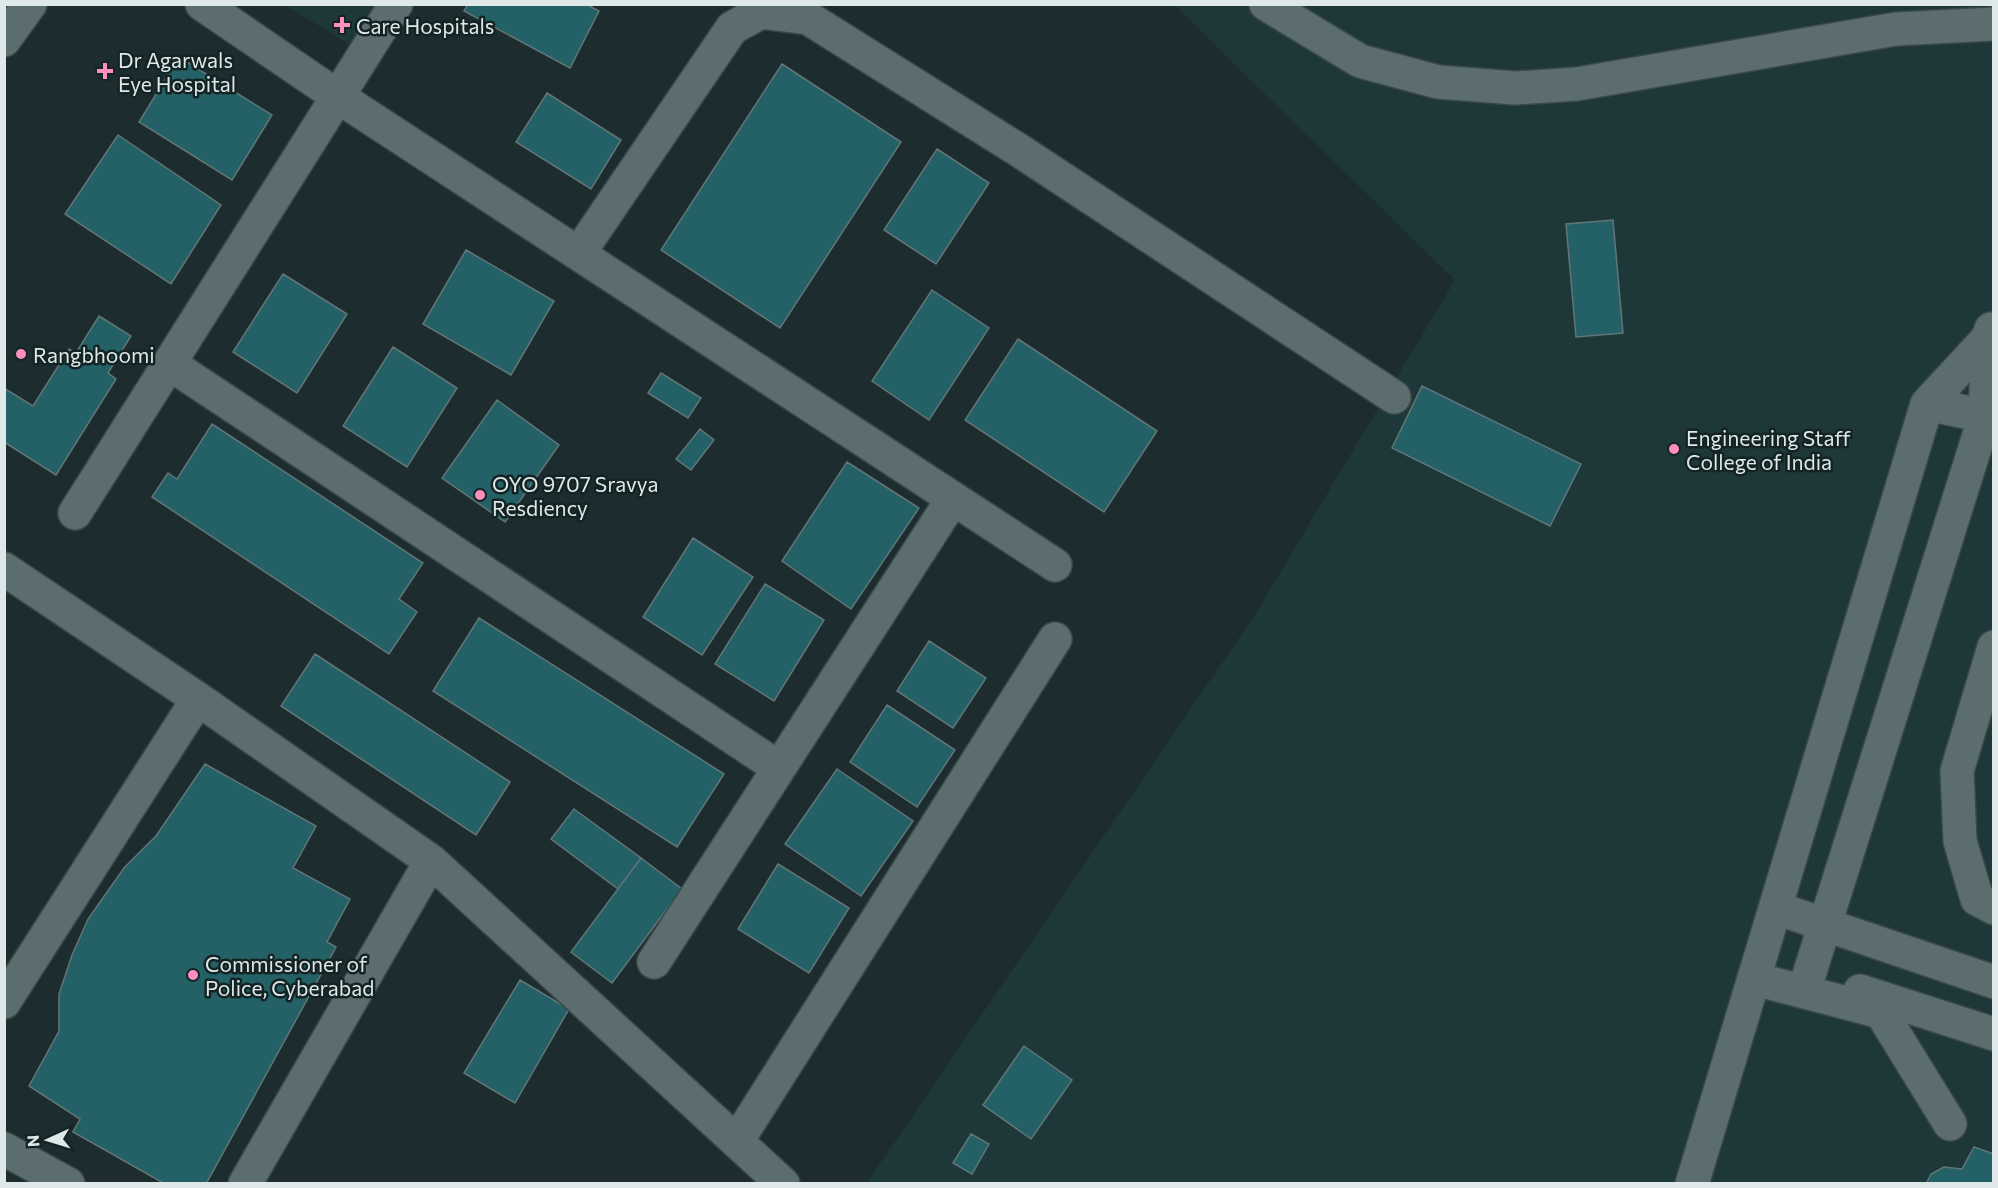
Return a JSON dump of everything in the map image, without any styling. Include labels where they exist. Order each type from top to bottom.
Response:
[{"type":"street","points":[[4,40],[30,4]]},
{"type":"street","points":[[202,4],[337,96],[1055,566]]},
{"type":"street","points":[[75,513],[396,4]]},
{"type":"street","points":[[1266,4],[1360,61],[1438,82],[1515,88],[1576,84],[1896,29],[1994,24]]},
{"type":"street","points":[[579,253],[732,28],[761,12],[808,18],[1027,155],[1394,397]]},
{"type":"street","points":[[1692,1184],[1759,968],[1927,404],[1991,330]]},
{"type":"street","points":[[1809,975],[1989,417],[1991,330]]},
{"type":"street","points":[[170,363],[779,768]]},
{"type":"street","points":[[1927,404],[1989,417]]},
{"type":"street","points":[[654,962],[952,500]]},
{"type":"street","points":[[4,569],[198,699],[431,861],[783,1184]]},
{"type":"street","points":[[737,1141],[1055,639]]},
{"type":"street","points":[[1994,647],[1957,771],[1960,841],[1977,899],[1994,908]]},
{"type":"street","points":[[4,1002],[198,699]]},
{"type":"street","points":[[245,1184],[431,861]]},
{"type":"street","points":[[1776,908],[1994,981]]},
{"type":"street","points":[[1759,968],[1809,975],[1994,1034]]},
{"type":"street","points":[[1759,968],[1881,1012],[1950,1124]]},
{"type":"street","points":[[4,1149],[68,1184]]},
{"type":"shaded area","name":"Care Hospitals","points":[[285,5],[378,5],[352,46]]},
{"type":"shaded area","name":"Engineering Staff College of India","points":[[1174,5],[1993,5],[1993,1183],[866,1184],[1252,619],[1455,280]]},
{"type":"building","points":[[468,4],[586,4],[599,11],[570,68],[464,11]]},
{"type":"building","points":[[179,57],[272,115],[232,180],[139,122]]},
{"type":"building","points":[[782,64],[901,142],[780,328],[661,250]]},
{"type":"building","points":[[547,93],[621,140],[591,189],[516,142]]},
{"type":"building","points":[[118,135],[221,205],[171,284],[65,214]]},
{"type":"building","points":[[937,149],[989,183],[936,264],[884,230]]},
{"type":"building","points":[[1613,220],[1623,333],[1576,337],[1566,224]]},
{"type":"building","points":[[466,250],[554,301],[511,375],[423,324]]},
{"type":"building","points":[[283,274],[347,314],[297,393],[233,352]]},
{"type":"building","points":[[932,290],[989,328],[929,420],[872,381]]},
{"type":"building","points":[[99,316],[131,336],[108,373],[116,379],[56,475],[4,442],[4,388],[33,406],[69,349],[76,353]]},
{"type":"building","points":[[1018,339],[1157,431],[1104,512],[965,420]]},
{"type":"building","points":[[393,347],[457,388],[407,467],[343,426]]},
{"type":"building","points":[[661,373],[701,398],[688,418],[648,393]]},
{"type":"building","points":[[1422,386],[1581,464],[1550,526],[1392,448]]},
{"type":"building","points":[[497,400],[559,445],[505,522],[442,478]]},
{"type":"building","points":[[212,424],[423,563],[399,599],[417,612],[389,654],[152,497],[168,473],[177,479]]},
{"type":"building","points":[[700,429],[714,440],[691,470],[676,459]]},
{"type":"building","points":[[847,462],[919,508],[851,609],[782,561]]},
{"type":"building","points":[[693,538],[753,577],[702,655],[643,617]]},
{"type":"building","points":[[765,584],[824,620],[774,701],[715,664]]},
{"type":"building","points":[[479,618],[724,774],[677,847],[433,691]]},
{"type":"building","points":[[929,641],[986,678],[953,728],[897,691]]},
{"type":"building","points":[[315,654],[510,782],[476,835],[281,706]]},
{"type":"building","points":[[887,705],[955,750],[917,807],[850,762]]},
{"type":"building","name":"Commissioner of Police, Cyberabad","points":[[205,764],[316,826],[293,868],[350,899],[327,942],[336,947],[206,1184],[165,1184],[73,1132],[80,1119],[29,1086],[59,1031],[59,994],[72,955],[88,919],[124,868],[156,836]]},
{"type":"building","points":[[837,769],[913,821],[861,896],[785,844]]},
{"type":"building","points":[[574,809],[641,858],[618,889],[551,839]]},
{"type":"building","points":[[641,858],[682,889],[612,983],[571,952]]},
{"type":"building","points":[[778,864],[849,908],[809,973],[738,929]]},
{"type":"building","points":[[520,980],[569,1009],[515,1103],[464,1073]]},
{"type":"building","points":[[1024,1046],[1072,1080],[1031,1139],[983,1105]]},
{"type":"building","points":[[971,1134],[989,1144],[972,1174],[953,1163]]},
{"type":"building","points":[[1974,1147],[1994,1154],[1994,1184],[1926,1184],[1931,1174],[1944,1167],[1962,1169]]},
{"type":"place","name":"Care Hospitals","points":[[342,25]]},
{"type":"place","name":"Dr Agarwals Eye Hospital","points":[[105,71]]},
{"type":"place","name":"Rangbhoomi","points":[[21,354]]},
{"type":"place","name":"Engineering Staff College of India","points":[[1674,449]]},
{"type":"place","name":"OYO 9707 Sravya Resdiency","points":[[480,495]]},
{"type":"place","name":"Commissioner of Police, Cyberabad","points":[[193,975]]}]
